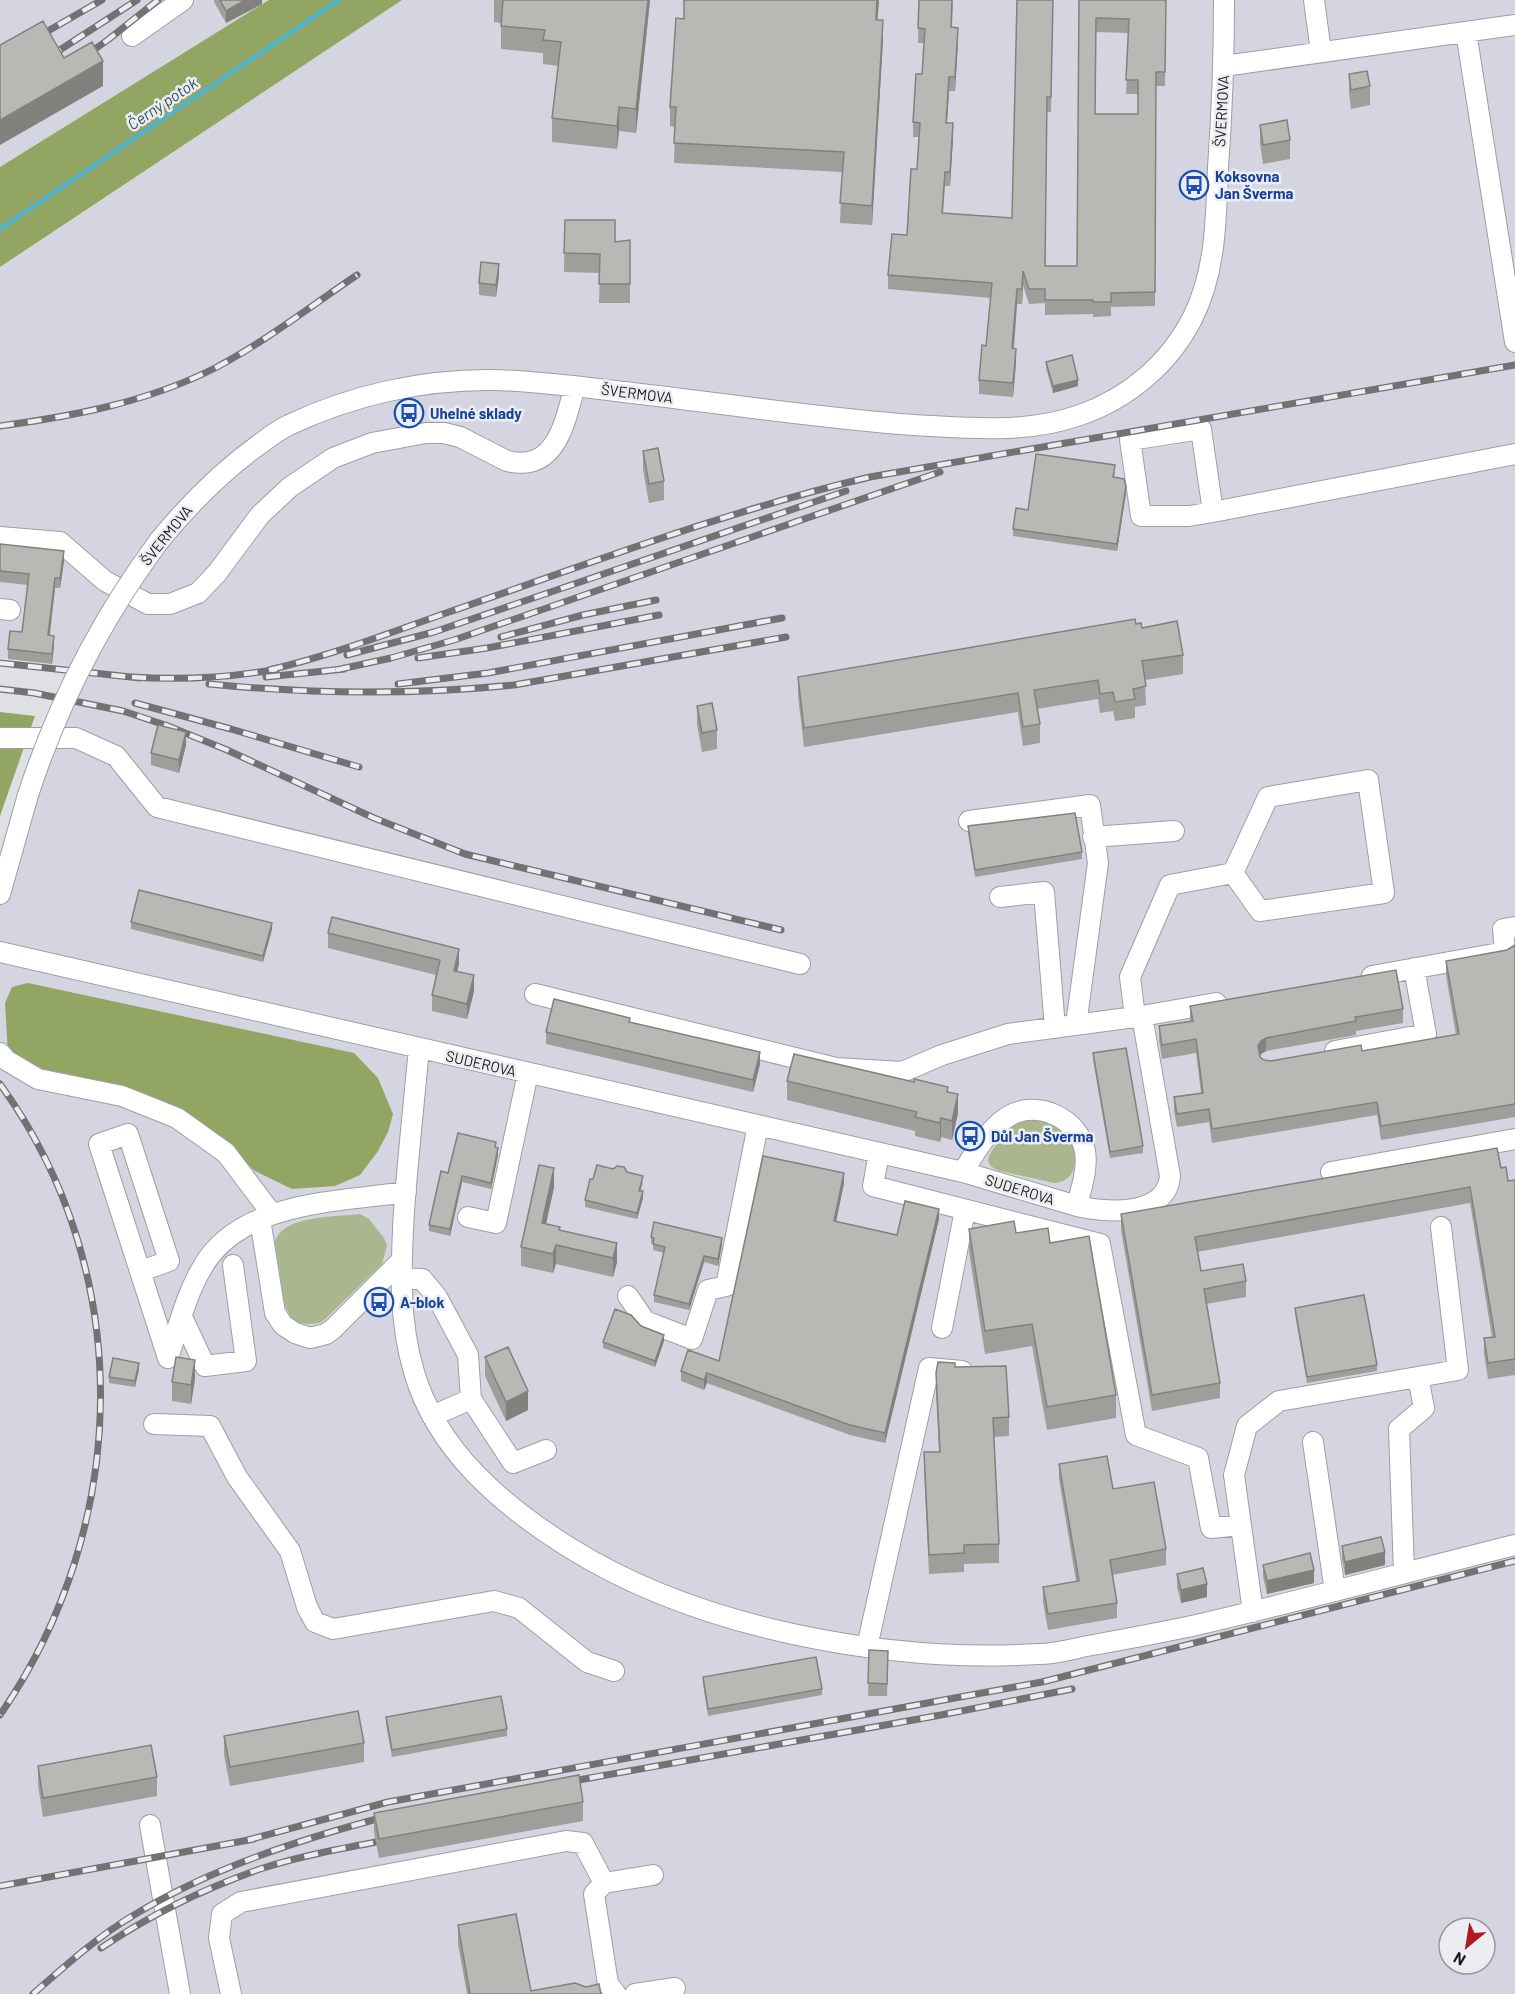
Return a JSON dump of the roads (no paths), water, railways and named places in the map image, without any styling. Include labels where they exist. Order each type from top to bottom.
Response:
[{"type":"street","points":[[132,36],[183,0]]},
{"type":"street","name":"ŠVERMOVA","points":[[0,894],[28,795],[51,729],[70,687],[114,607],[159,541],[213,480],[286,426],[372,394],[462,380],[524,381],[882,423],[988,429],[1034,426],[1078,416],[1110,403],[1137,385],[1158,367],[1179,343],[1194,315],[1209,278],[1215,233],[1224,66],[1224,0]]},
{"type":"street","points":[[1314,0],[1321,52]]},
{"type":"street","points":[[1224,66],[1515,25]]},
{"type":"street","points":[[1466,32],[1515,342]]},
{"type":"street","points":[[0,537],[60,542],[105,581],[148,604],[171,604],[198,593],[217,573],[260,515],[291,487],[333,458],[372,443],[426,433],[444,433],[459,437],[507,461],[515,463],[535,460],[548,451],[561,436],[575,386]]},
{"type":"street","points":[[1213,512],[1201,429],[1130,440],[1141,516],[1189,516],[1213,512],[1515,454]]},
{"type":"street","points":[[0,738],[76,738],[117,756],[157,807],[800,963]]},
{"type":"street","points":[[1368,780],[1384,893],[1260,911],[1233,873],[1268,797],[1368,780]]},
{"type":"street","points":[[969,821],[1090,805],[1098,863],[1076,1025]]},
{"type":"street","points":[[1093,837],[1173,831]]},
{"type":"street","points":[[1138,1017],[1130,977],[1170,885],[1233,873]]},
{"type":"street","points":[[1000,897],[1044,892],[1054,1028]]},
{"type":"street","points":[[1358,978],[1505,952],[1503,928],[1515,927]]},
{"type":"street","name":"SUDEROVA","points":[[0,952],[963,1172],[1100,1211],[1140,1208],[1151,1203],[1166,1191],[1169,1184],[1170,1176],[1138,1017]]},
{"type":"street","points":[[1314,1054],[1426,1034],[1414,968]]},
{"type":"street","points":[[535,993],[836,1068],[902,1072],[1008,1034],[1138,1017],[1233,1000]]},
{"type":"street","points":[[419,1048],[401,1270],[406,1344],[415,1377],[432,1416],[448,1442],[479,1478],[512,1508],[546,1533],[598,1565],[719,1615],[810,1638],[867,1647],[960,1654],[1042,1654],[1149,1635],[1253,1612],[1515,1545]]},
{"type":"street","points":[[0,1053],[6,1060],[38,1079],[122,1096],[177,1118],[226,1153],[266,1217],[275,1313],[283,1325],[301,1336],[318,1337],[333,1329],[401,1270]]},
{"type":"street","points":[[468,1217],[496,1223],[528,1073]]},
{"type":"street","name":"SUDEROVA","points":[[963,1172],[980,1145],[1007,1117],[1025,1110],[1048,1112],[1071,1127],[1083,1145],[1085,1169],[1071,1204]]},
{"type":"street","points":[[628,1296],[645,1321],[692,1339],[708,1290],[726,1286],[758,1125]]},
{"type":"street","points":[[141,1271],[169,1261],[129,1134],[99,1144],[168,1358],[201,1268],[211,1254],[239,1229],[295,1208],[406,1192]]},
{"type":"street","points":[[1331,1172],[1515,1139]]},
{"type":"street","points":[[879,1153],[873,1186],[1100,1244],[1136,1435],[1198,1458],[1211,1528],[1241,1525]]},
{"type":"street","points":[[1063,1234],[1071,1204]]},
{"type":"street","points":[[942,1328],[965,1210]]},
{"type":"street","points":[[1253,1612],[1234,1475],[1247,1426],[1279,1401],[1458,1370],[1440,1227]]},
{"type":"street","points":[[182,1317],[205,1366],[246,1361],[233,1265]]},
{"type":"street","points":[[401,1270],[422,1279],[436,1297],[468,1355],[471,1399],[513,1463],[546,1450]]},
{"type":"street","points":[[867,1647],[929,1368],[977,1372]]},
{"type":"street","points":[[1404,1573],[1399,1429],[1424,1408],[1418,1377]]},
{"type":"street","points":[[432,1416],[471,1399]]},
{"type":"street","points":[[154,1424],[210,1426],[237,1477],[290,1551],[307,1607],[315,1622],[333,1629],[495,1601],[519,1608],[588,1662],[614,1671]]},
{"type":"street","points":[[1313,1442],[1335,1592]]},
{"type":"street","points":[[150,1825],[180,1994]]},
{"type":"street","points":[[231,1994],[219,1938],[222,1914],[241,1902],[566,1841],[583,1843],[604,1883]]},
{"type":"street","points":[[607,1992],[608,1984],[594,1894],[604,1883],[653,1875]]},
{"type":"street","points":[[635,1994],[675,1989]]},
{"type":"waterway","name":"Černý potok","points":[[0,229],[339,0]]},
{"type":"railway","points":[[34,39],[102,0]]},
{"type":"railway","points":[[49,57],[137,0]]},
{"type":"railway","points":[[81,59],[158,0]]},
{"type":"railway","points":[[0,426],[55,418],[110,406],[190,380],[252,347],[357,275]]},
{"type":"railway","points":[[269,670],[358,644],[709,522],[870,477],[1515,365]]},
{"type":"railway","points":[[336,670],[391,658],[454,640],[940,472]]},
{"type":"railway","points":[[347,655],[434,632],[846,491]]},
{"type":"railway","points":[[501,637],[583,615],[656,600]]},
{"type":"railway","points":[[418,658],[487,648],[659,615]]},
{"type":"railway","points":[[398,684],[488,673],[782,618]]},
{"type":"railway","points":[[209,684],[285,690],[362,692],[514,685],[786,637]]},
{"type":"railway","points":[[0,663],[140,678]]},
{"type":"railway","points":[[132,677],[204,678],[277,669]]},
{"type":"railway","points":[[266,677],[344,669]]},
{"type":"railway","points":[[0,689],[34,693],[123,711],[168,726],[227,750],[374,818],[465,854],[781,930]]},
{"type":"railway","points":[[135,703],[359,767]]},
{"type":"railway","points":[[0,1084],[45,1158],[76,1236],[95,1317],[100,1399],[94,1482],[75,1563],[43,1641],[0,1715]]},
{"type":"railway","points":[[248,1840],[388,1802],[1042,1682],[1515,1561]]},
{"type":"railway","points":[[562,1783],[941,1715],[1072,1689]]},
{"type":"railway","points":[[33,1994],[107,1933],[163,1898],[257,1856],[388,1816]]},
{"type":"railway","points":[[0,1886],[254,1839]]},
{"type":"railway","points":[[101,1948],[158,1914],[198,1894],[260,1869],[326,1852],[393,1839]]},
{"type":"place","name":"Koksovna Jan Šverma","points":[[1194,185]]},
{"type":"place","name":"Uhelné sklady","points":[[409,413]]},
{"type":"place","name":"Důl Jan Šverma","points":[[970,1136]]},
{"type":"place","name":"A-blok","points":[[379,1302]]}]
